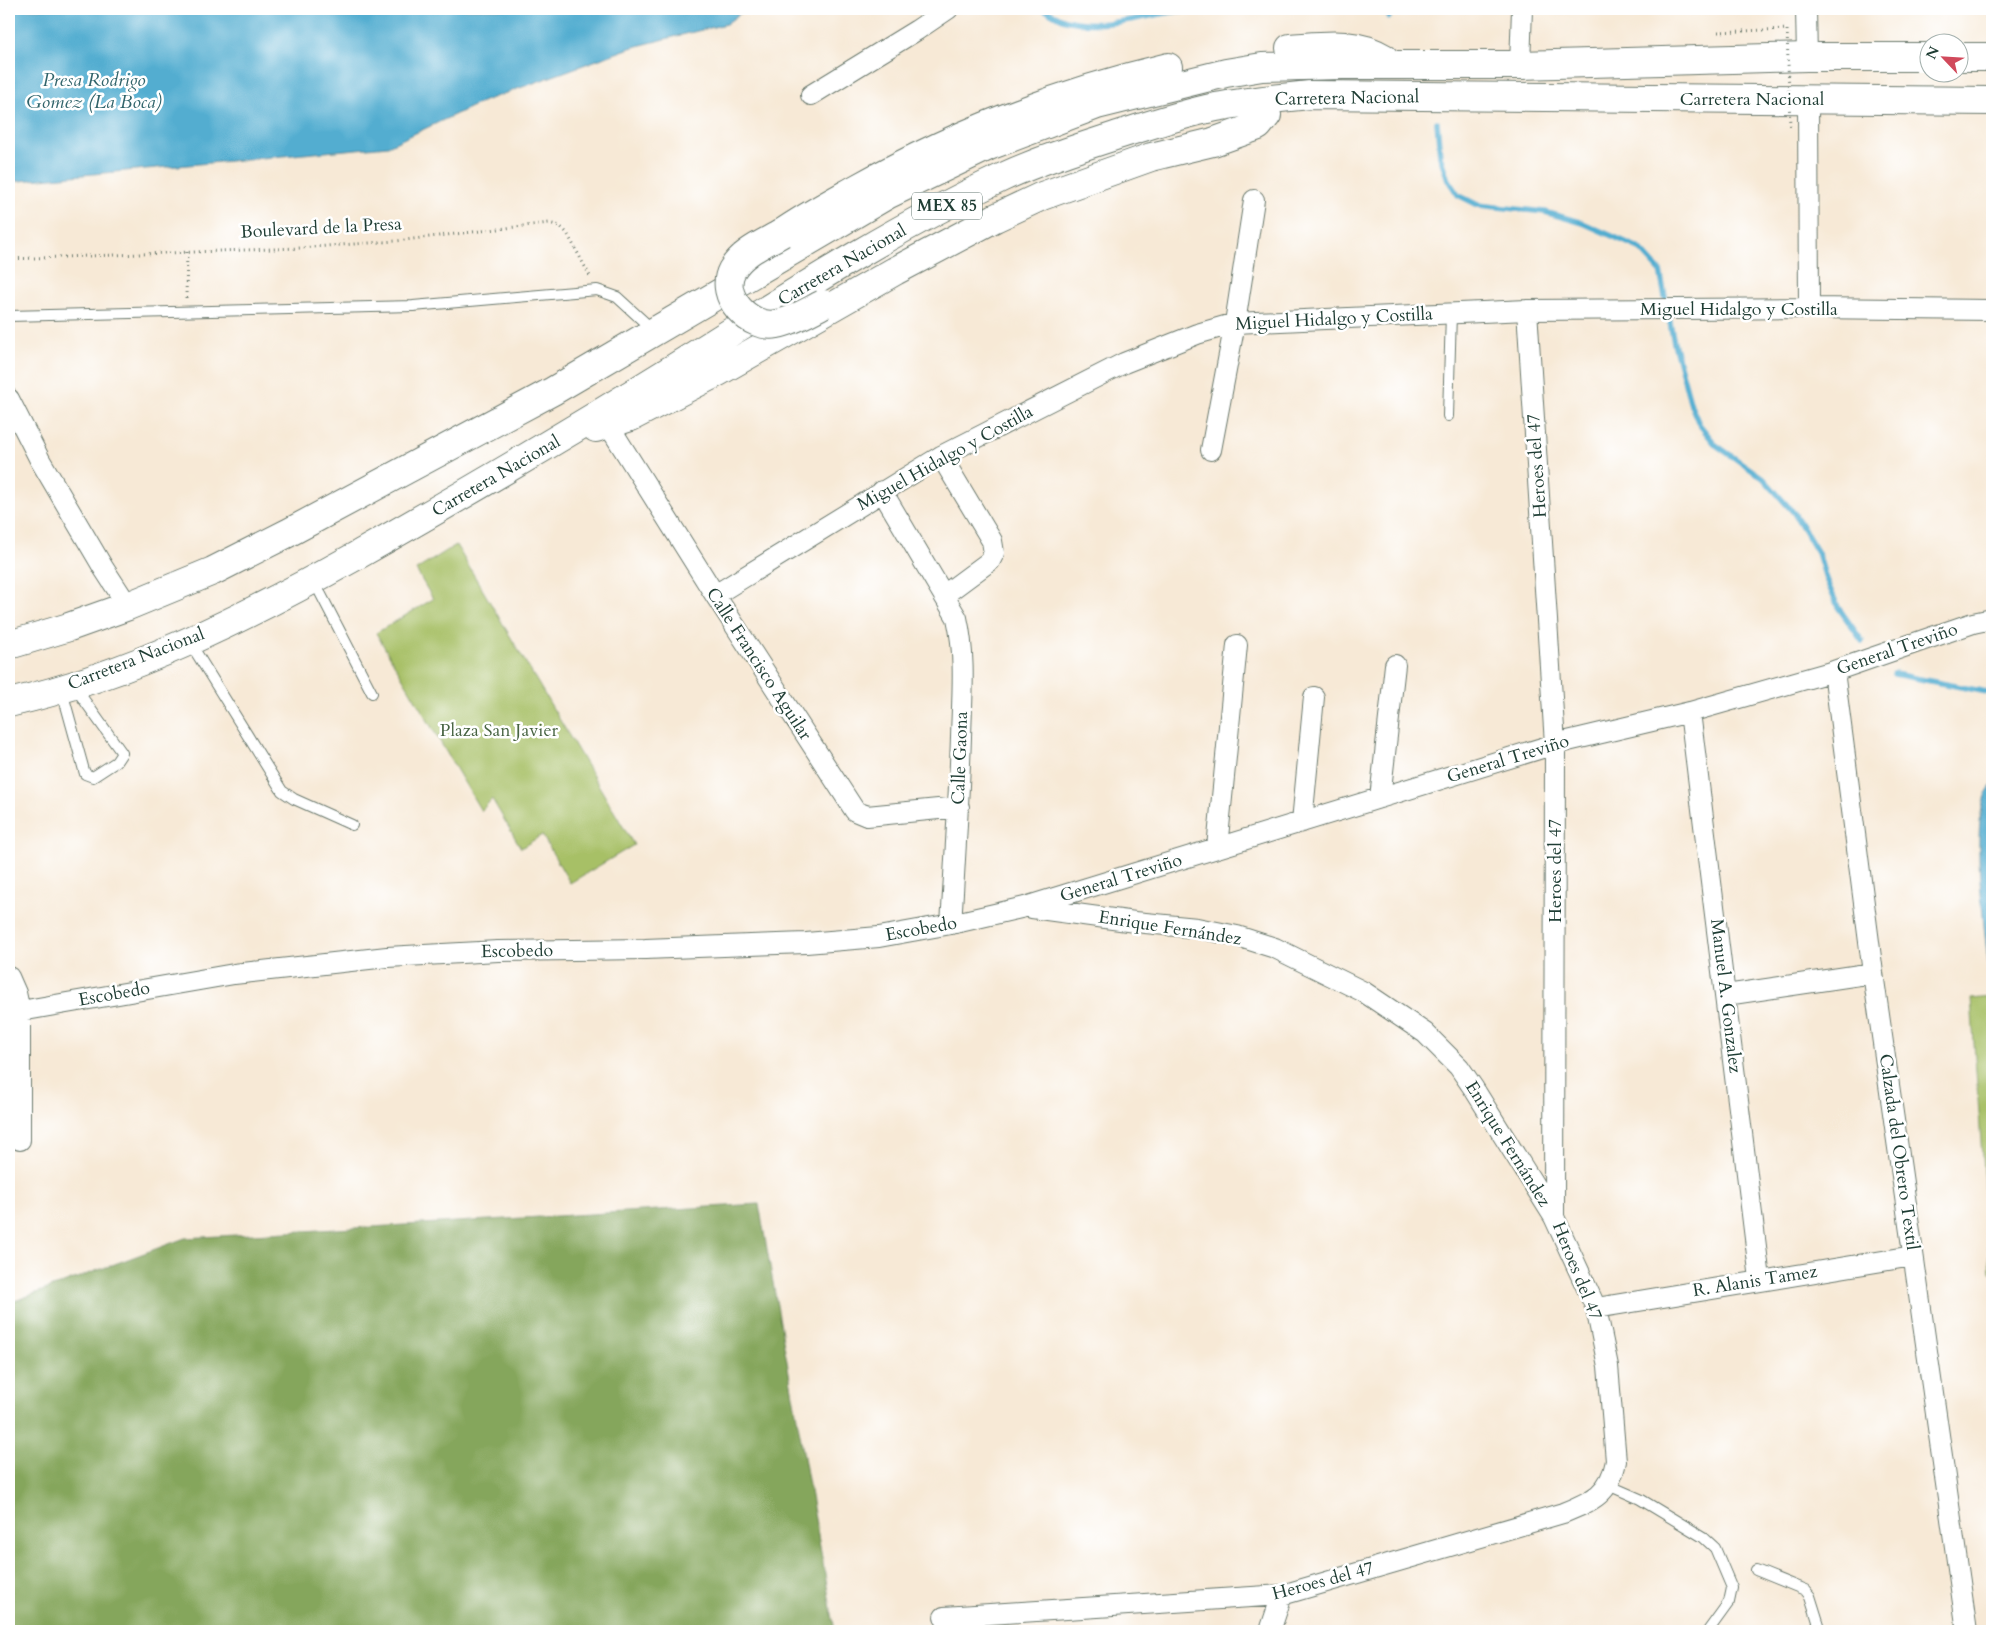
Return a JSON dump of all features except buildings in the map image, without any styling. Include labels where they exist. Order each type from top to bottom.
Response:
[{"type":"highway","name":"MEX 85","points":[[1310,95],[1267,115],[1226,129],[1135,152],[1018,195],[910,250],[862,278],[823,304],[790,320],[767,325],[757,323],[748,318],[740,309],[728,288],[729,280],[737,263],[744,256],[898,165],[958,137],[1046,103],[1127,77],[1191,61],[1262,50],[1331,46],[1360,48],[1375,52],[1393,65]]},
{"type":"highway","name":"Carretera Nacional","points":[[9,645],[69,627],[128,606],[213,571],[288,533],[553,391],[887,195],[937,169],[988,146],[1096,105],[1208,77],[1262,67],[1520,65],[1807,57],[1918,57]]},
{"type":"highway","points":[[1968,57],[1992,57]]},
{"type":"highway","name":"Carretera Nacional","points":[[9,703],[68,687],[134,663],[248,613],[313,580],[575,430],[858,253],[1004,177],[1073,150],[1154,123],[1204,110],[1252,101],[1310,95],[1992,101]]},
{"type":"highway","name":"MEX 85","points":[[575,430],[609,426],[631,417],[718,372],[895,270],[1042,196],[1142,160],[1213,142],[1258,126],[1267,115]]},
{"type":"street","points":[[811,96],[948,9]]},
{"type":"street","points":[[1520,65],[1522,9]]},
{"type":"street","points":[[1806,9],[1807,57]]},
{"type":"street","points":[[1808,100],[1809,308]]},
{"type":"street","points":[[1211,450],[1235,323],[1254,200]]},
{"type":"street","name":"Miguel Hidalgo y Costilla","points":[[715,595],[941,456],[1124,363],[1188,337],[1235,323],[1527,310],[1809,308],[1992,310]]},
{"type":"street","name":"Heroes del 47","points":[[944,1617],[1282,1595],[1563,1512],[1587,1503],[1600,1494],[1614,1475],[1616,1461],[1608,1366],[1596,1308],[1554,1217],[1556,744],[1527,310]]},
{"type":"street","points":[[9,399],[40,460],[128,606]]},
{"type":"street","name":"Calle Francisco Aguilar","points":[[609,426],[715,595],[855,811],[867,816],[959,807]]},
{"type":"street","points":[[941,456],[992,541],[994,549],[990,561],[944,595]]},
{"type":"street","name":"Calle Gaona","points":[[882,492],[957,618],[961,637],[963,666],[959,807],[952,924]]},
{"type":"street","name":"General Treviño","points":[[1025,907],[1556,744],[1690,712],[1834,671],[1973,623],[1992,619]]},
{"type":"street","points":[[1217,848],[1237,645]]},
{"type":"street","points":[[1380,798],[1395,665]]},
{"type":"street","name":"Calzada del Obrero Textil","points":[[1834,671],[1873,973],[1967,1631]]},
{"type":"street","points":[[1302,822],[1314,697]]},
{"type":"street","name":"Manuel A. Gonzalez","points":[[1690,712],[1760,1279]]},
{"type":"street","name":"Enrique Fernández","points":[[1025,907],[1135,922],[1197,928],[1237,936],[1275,948],[1364,992],[1425,1034],[1444,1050],[1459,1067],[1554,1217]]},
{"type":"street","name":"Escobedo","points":[[14,1012],[234,974],[387,957],[498,951],[645,949],[806,943],[879,937],[952,924],[1025,907]]},
{"type":"street","points":[[1726,995],[1873,973]]},
{"type":"street","points":[[9,977],[16,993],[14,1012],[20,1140]]},
{"type":"street","name":"R. Alanis Tamez","points":[[1596,1308],[1760,1279],[1913,1256]]},
{"type":"street","points":[[1270,1631],[1282,1595]]},
{"type":"lane","points":[[9,316],[413,306],[597,290],[618,297],[654,330]]},
{"type":"lane","points":[[1448,416],[1450,313]]},
{"type":"lane","points":[[313,580],[372,693]]},
{"type":"lane","points":[[188,640],[282,791],[294,799],[352,825]]},
{"type":"lane","points":[[68,687],[122,752],[116,762],[92,777],[85,774],[68,687]]},
{"type":"lane","points":[[1608,1485],[1640,1499],[1703,1537],[1715,1548],[1732,1588],[1729,1602],[1708,1631]]},
{"type":"lane","points":[[1756,1570],[1805,1590],[1810,1596],[1821,1631]]},
{"type":"path","points":[[1718,32],[1787,29],[1790,127]]},
{"type":"path","name":"Boulevard de la Presa","points":[[9,258],[299,248],[396,241],[549,223],[560,226],[567,233],[597,290]]},
{"type":"path","points":[[185,311],[187,251]]},
{"type":"green space","name":"Plaza San Javier","points":[[456,545],[634,845],[570,883],[542,835],[521,848],[492,799],[481,811],[376,633],[433,599],[416,570]]},
{"type":"green space","points":[[1992,997],[1992,1273],[1990,1272],[1971,999]]},
{"type":"green space","points":[[759,1204],[835,1631],[9,1631],[9,1303],[185,1238]]},
{"type":"water","name":"Presa Rodrigo Gomez (La Boca)","points":[[9,9],[746,9],[726,24],[633,47],[484,101],[388,146],[9,182]]},
{"type":"water","points":[[1992,785],[1992,967],[1988,964],[1981,898],[1979,843],[1980,818],[1985,798]]},
{"type":"waterway","points":[[1045,10],[1066,20],[1100,23],[1200,9]]},
{"type":"waterway","points":[[1383,9],[1389,17]]},
{"type":"waterway","points":[[1437,122],[1440,156],[1448,180],[1458,195],[1478,205],[1545,212],[1583,223],[1639,248],[1660,271],[1674,343],[1691,405],[1699,424],[1716,445],[1763,478],[1794,513],[1818,553],[1826,579],[1838,607],[1862,641]]},
{"type":"waterway","points":[[1894,674],[1992,693]]}]
